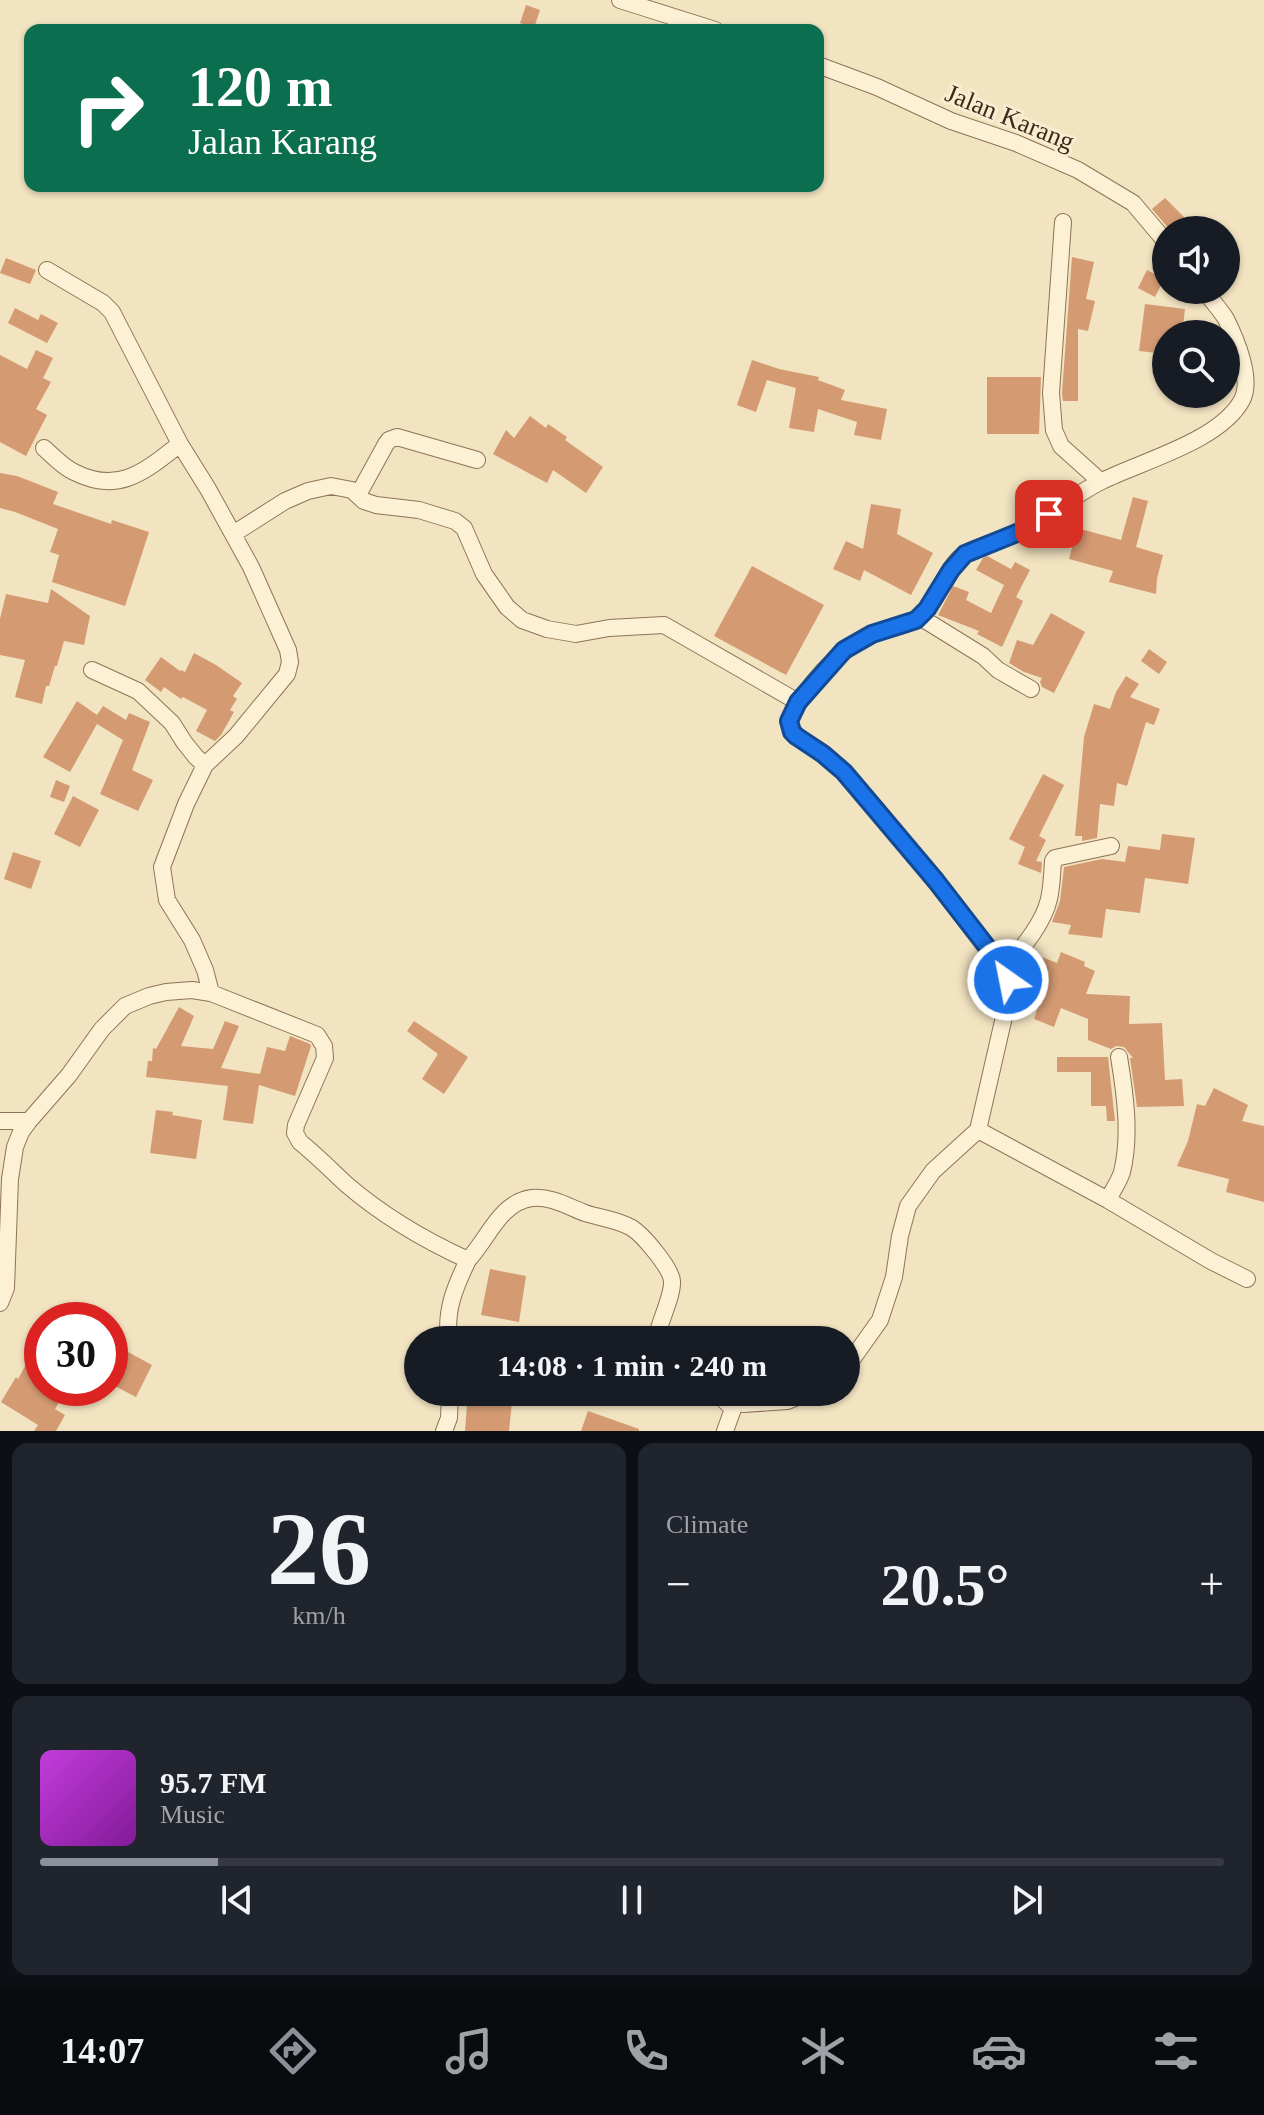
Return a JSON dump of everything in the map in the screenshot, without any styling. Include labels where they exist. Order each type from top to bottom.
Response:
[{"type":"street","points":[[620,0],[696,24]]},
{"type":"street","name":"Jalan Karang","points":[[824,67],[1078,170],[1133,203],[1152,225]]},
{"type":"street","points":[[1063,222],[1051,393],[1054,430],[1061,446],[1100,481]]},
{"type":"street","points":[[47,270],[103,303],[112,312],[180,444],[251,567],[288,650],[290,662],[287,674],[236,736],[205,765],[162,867],[167,900],[192,940],[211,993]]},
{"type":"street","points":[[860,1348],[880,1320],[894,1277],[908,1206],[933,1171],[978,1130],[1008,994],[1008,980],[1004,969],[936,881],[844,772],[792,732],[789,721],[798,702],[844,650],[872,634],[920,617],[965,554],[1024,530],[1100,481],[1195,440],[1233,415],[1244,397],[1245,374],[1240,352],[1225,317],[1215,304]]},
{"type":"street","points":[[358,495],[386,444],[397,437],[477,460]]},
{"type":"street","points":[[44,448],[71,471],[99,482],[116,482],[145,471],[180,444]]},
{"type":"street","points":[[233,534],[285,501],[308,491],[331,486],[352,490],[364,501],[376,505],[419,510],[455,521],[464,528],[484,574],[507,607],[522,620],[547,629],[576,634],[609,628],[664,625],[798,702]]},
{"type":"street","points":[[920,617],[1031,689]]},
{"type":"street","points":[[92,670],[138,691],[172,723],[205,765]]},
{"type":"street","points":[[1004,969],[1038,924],[1048,903],[1055,858],[1111,846]]},
{"type":"street","points":[[0,1303],[6,1288],[10,1179],[15,1147],[21,1132],[69,1075],[102,1029],[125,1006],[166,992],[192,990],[211,993],[317,1035],[324,1046],[325,1058],[296,1125],[295,1133],[300,1142],[347,1184],[400,1224],[468,1260]]},
{"type":"street","points":[[1108,1200],[1121,1175],[1126,1149],[1119,1057]]},
{"type":"street","points":[[0,1121],[29,1121]]},
{"type":"street","points":[[978,1130],[1247,1279]]},
{"type":"street","points":[[448,1326],[448,1312],[454,1291],[468,1260],[502,1213],[533,1198],[561,1203],[630,1227],[646,1240],[671,1275],[671,1290],[658,1326]]},
{"type":"street","points":[[444,1431],[449,1406]]},
{"type":"street","points":[[730,1406],[733,1409]]},
{"type":"street","points":[[725,1431],[735,1406]]},
{"type":"building","points":[[526,5],[540,10],[535,24],[520,23]]},
{"type":"building","points":[[1165,198],[1183,216],[1158,216],[1152,209]]},
{"type":"building","points":[[1072,257],[1094,262],[1086,299],[1095,301],[1088,331],[1078,329],[1078,401],[1063,401],[1062,393]]},
{"type":"building","points":[[6,258],[36,270],[30,284],[0,273]]},
{"type":"building","points":[[1147,270],[1152,273],[1152,295],[1138,288]]},
{"type":"building","points":[[1145,304],[1185,309],[1184,320],[1152,320],[1152,352],[1139,351]]},
{"type":"building","points":[[15,308],[38,320],[41,314],[58,323],[47,343],[8,323]]},
{"type":"building","points":[[36,350],[53,358],[43,378],[51,382],[36,409],[47,415],[26,456],[0,442],[0,355],[27,369]]},
{"type":"building","points":[[752,360],[819,377],[818,380],[845,390],[841,400],[887,409],[881,440],[854,435],[857,422],[818,409],[814,432],[789,428],[796,388],[767,380],[756,412],[737,405]]},
{"type":"building","points":[[987,377],[1041,377],[1039,434],[987,434]]},
{"type":"building","points":[[530,416],[546,428],[548,424],[567,437],[565,440],[603,467],[586,493],[553,470],[547,483],[493,454],[506,430],[514,438]]},
{"type":"building","points":[[0,473],[17,476],[58,492],[53,504],[111,524],[112,520],[149,532],[125,606],[52,582],[59,555],[50,552],[58,529],[0,508]]},
{"type":"building","points":[[1133,497],[1148,501],[1136,547],[1163,555],[1156,594],[1109,582],[1113,571],[1069,559],[1077,528],[1121,540]]},
{"type":"building","points":[[871,504],[901,509],[897,534],[933,553],[911,595],[864,570],[860,581],[833,569],[846,541],[863,549]]},
{"type":"building","points":[[987,556],[1011,569],[1015,562],[1030,570],[1016,597],[1023,601],[1002,647],[977,634],[979,631],[938,615],[953,586],[969,592],[966,600],[991,613],[1004,585],[976,570]]},
{"type":"building","points":[[752,566],[824,605],[786,675],[714,636]]},
{"type":"building","points":[[51,589],[90,616],[84,645],[64,641],[42,704],[15,697],[25,660],[0,655],[0,619],[6,594],[48,603]]},
{"type":"building","points":[[1051,613],[1085,632],[1054,693],[1042,687],[1042,678],[1009,663],[1017,640],[1033,645]]},
{"type":"building","points":[[1149,649],[1167,662],[1159,674],[1141,661]]},
{"type":"building","points":[[194,653],[242,683],[233,696],[237,699],[230,710],[234,712],[215,741],[196,731],[207,710],[183,697],[181,699],[164,687],[161,692],[145,680],[161,657],[185,672]]},
{"type":"building","points":[[1126,676],[1139,684],[1130,697],[1160,709],[1154,725],[1146,722],[1127,786],[1117,783],[1114,806],[1100,804],[1097,838],[1082,841],[1082,836],[1075,836],[1084,737],[1094,704],[1110,709]]},
{"type":"building","points":[[77,701],[97,715],[103,706],[126,720],[129,713],[150,722],[132,770],[153,780],[138,811],[100,794],[123,740],[97,724],[70,772],[43,757]]},
{"type":"building","points":[[1043,774],[1064,785],[1039,836],[1046,840],[1036,861],[1042,862],[1041,873],[1018,864],[1025,847],[1009,839]]},
{"type":"building","points":[[56,780],[70,786],[64,802],[50,797]]},
{"type":"building","points":[[73,796],[99,810],[80,847],[54,834]]},
{"type":"building","points":[[1162,834],[1195,838],[1188,884],[1145,878],[1140,913],[1106,909],[1102,938],[1068,934],[1071,925],[1052,922],[1060,901],[1064,867],[1102,859],[1125,862],[1128,846],[1160,850]]},
{"type":"building","points":[[13,852],[41,861],[31,889],[4,879]]},
{"type":"building","points":[[1061,952],[1085,962],[1084,966],[1095,971],[1086,994],[1130,996],[1129,1024],[1162,1023],[1165,1080],[1182,1079],[1184,1106],[1137,1107],[1130,1058],[1133,1058],[1124,1047],[1111,1049],[1088,1040],[1088,1019],[1061,1008],[1054,1027],[1034,1019],[1039,1004],[1018,995],[1019,968],[1032,953],[1057,963]]},
{"type":"building","points":[[179,1007],[194,1016],[181,1046],[213,1049],[225,1021],[239,1026],[221,1068],[260,1074],[267,1047],[285,1051],[290,1036],[310,1044],[295,1096],[259,1085],[253,1124],[223,1120],[228,1086],[146,1077],[153,1048],[156,1049]]},
{"type":"building","points":[[414,1021],[468,1057],[444,1094],[422,1079],[438,1054],[407,1031]]},
{"type":"building","points":[[1057,1057],[1108,1057],[1115,1121],[1107,1121],[1106,1106],[1091,1106],[1091,1072],[1057,1072]]},
{"type":"building","points":[[1214,1088],[1248,1105],[1242,1121],[1264,1126],[1264,1202],[1226,1192],[1229,1179],[1177,1166],[1188,1141],[1197,1104],[1205,1106]]},
{"type":"building","points":[[156,1110],[202,1120],[196,1159],[150,1153]]},
{"type":"building","points":[[490,1269],[526,1276],[519,1322],[481,1315]]},
{"type":"building","points":[[128,1352],[152,1365],[136,1397],[128,1393]]},
{"type":"building","points":[[24,1368],[24,1406],[57,1406],[55,1409],[65,1415],[56,1431],[34,1431],[38,1425],[1,1402],[16,1377],[18,1379]]},
{"type":"building","points":[[467,1406],[512,1406],[509,1431],[465,1431]]},
{"type":"building","points":[[588,1411],[639,1429],[639,1431],[581,1431]]},
{"type":"route","points":[[1008,980],[1004,969],[936,881],[844,772],[796,736],[789,721],[798,702],[844,650],[872,634],[916,620],[965,554],[1024,530],[1049,514]]}]
